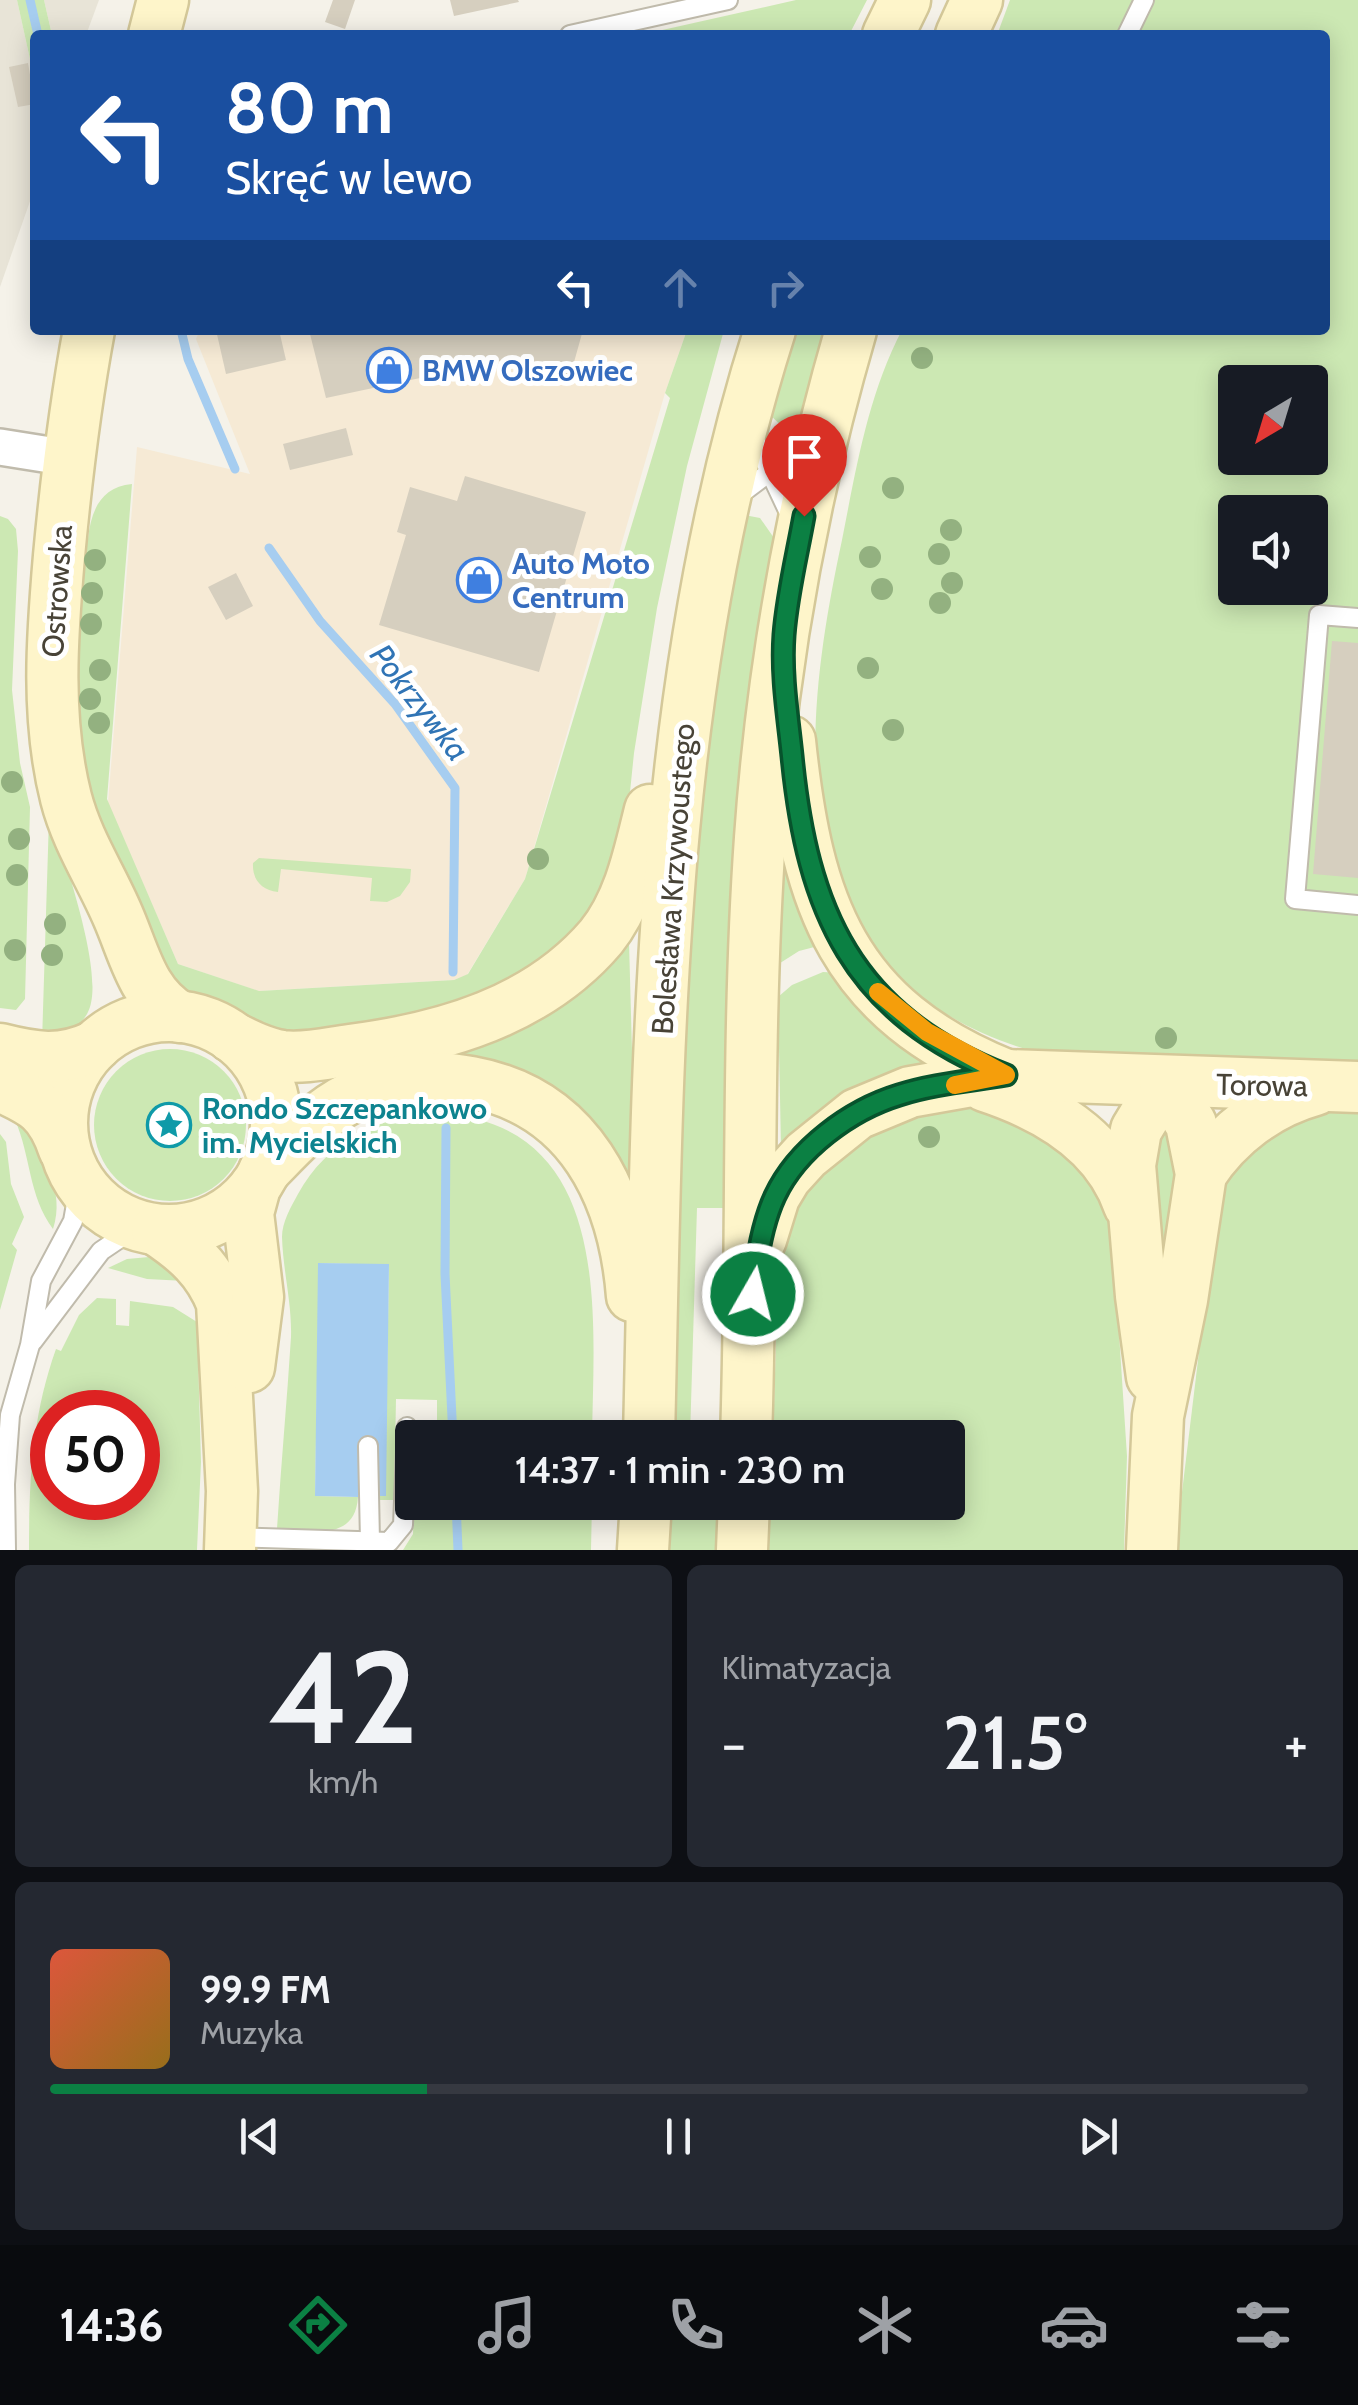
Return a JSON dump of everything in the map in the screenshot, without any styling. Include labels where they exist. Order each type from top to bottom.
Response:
[{"type":"main road","points":[[155,30],[163,0]]},
{"type":"main road","points":[[890,30],[905,0]]},
{"type":"main road","points":[[963,30],[977,0]]},
{"type":"main road","name":"Ostrowska","points":[[88,335],[69,458],[51,660],[58,757],[70,811],[84,849],[110,898],[148,989],[180,1017]]},
{"type":"main road","name":"Bolesława Krzywoustego","points":[[650,1420],[668,886],[693,656],[716,533],[769,335]]},
{"type":"main road","points":[[747,1420],[760,843],[798,548],[828,408],[850,335]]},
{"type":"main road","points":[[784,636],[787,712],[802,831],[815,888],[840,942],[866,978],[892,1005],[950,1046],[985,1079]]},
{"type":"main road","points":[[0,1048],[52,1058],[77,1054],[143,1020],[180,1017],[199,1021],[255,1049],[284,1056],[385,1045],[448,1031],[485,1019],[530,996],[565,971],[602,935],[632,879],[693,656]]},
{"type":"main road","name":"Ostrowska","points":[[84,849],[93,922],[112,1003],[99,1042]]},
{"type":"main road","points":[[231,1526],[258,1298],[248,1212],[275,1136],[272,1098],[258,1064],[232,1037]]},
{"type":"main road","points":[[72,1166],[62,1130],[66,1093],[82,1060],[99,1042]]},
{"type":"main road","points":[[148,1228],[176,1230],[212,1222],[228,1213],[333,1108],[369,1089],[436,1077],[505,1091],[538,1106],[566,1128],[588,1154],[617,1220],[628,1260],[646,1420]]},
{"type":"main road","points":[[985,1079],[984,1086],[1029,1102],[1078,1134],[1111,1167],[1134,1218]]},
{"type":"main road","points":[[751,1303],[769,1211],[782,1182],[796,1164],[830,1133],[865,1109],[910,1092],[985,1079]]},
{"type":"main road","name":"Torowa","points":[[985,1079],[1343,1087]]},
{"type":"main road","points":[[1152,1550],[1158,1416],[1182,1300],[1200,1174],[1191,1124],[1165,1082],[1146,1110],[1132,1142],[1130,1165],[1158,1416]]},
{"type":"main road","points":[[0,1086],[25,1096],[50,1116],[72,1166],[105,1210],[148,1228],[198,1262],[214,1284],[222,1303],[231,1526]]},
{"type":"main road","points":[[1200,1174],[1252,1120],[1300,1094],[1343,1087]]},
{"type":"main road","points":[[643,1550],[645,1520]]},
{"type":"main road","points":[[742,1550],[743,1520]]},
{"type":"street","points":[[0,446],[69,458]]},
{"type":"lane","points":[[593,30],[728,0]]},
{"type":"lane","points":[[1129,30],[1144,0]]},
{"type":"lane","points":[[716,533],[731,503],[811,441],[828,408]]},
{"type":"lane","points":[[746,414],[792,517],[798,548]]},
{"type":"lane","points":[[1358,618],[1320,615],[1295,899],[1358,905]]},
{"type":"lane","points":[[6,1550],[10,1415],[30,1345],[42,1281],[73,1221],[72,1166]]},
{"type":"lane","points":[[30,1345],[102,1252],[148,1228]]},
{"type":"lane","points":[[368,1446],[370,1541]]},
{"type":"lane","points":[[231,1526],[389,1542],[403,1520]]},
{"type":"shaded area","points":[[0,0],[17,0],[30,59],[30,201],[0,287]]},
{"type":"shaded area","points":[[44,0],[99,0],[88,30],[51,30]]},
{"type":"shaded area","points":[[198,335],[685,335],[665,393],[525,879],[467,975],[454,980],[258,991],[178,964],[108,803],[137,447],[250,474],[196,339]]},
{"type":"green space","points":[[17,0],[44,0],[51,30],[30,30],[30,59]]},
{"type":"green space","points":[[796,0],[867,0],[852,30],[662,30]]},
{"type":"green space","points":[[1010,0],[1137,0],[1122,30],[999,30]]},
{"type":"green space","points":[[1150,0],[1358,0],[1358,1071],[1061,1059],[993,1037],[932,1005],[906,985],[861,932],[836,878],[818,791],[816,716],[836,568],[864,433],[880,380],[900,335],[1330,335],[1330,30],[1135,30]]},
{"type":"green space","points":[[685,335],[723,335],[687,466],[657,608],[634,753],[623,860],[592,922],[484,1000],[292,1042],[255,1028],[225,1008],[172,989],[96,817],[78,744],[75,686],[82,538],[88,539],[92,519],[105,495],[132,484],[107,799],[178,964],[259,991],[454,980],[468,974],[525,879],[670,398],[665,393]]},
{"type":"green space","points":[[789,335],[829,335],[802,437],[786,430],[769,414]]},
{"type":"green space","points":[[739,514],[760,518],[774,538],[781,540],[729,1208],[697,1208],[691,1420],[669,1420],[688,853]]},
{"type":"green space","points":[[0,516],[16,529],[12,690],[20,763],[30,807],[25,999],[16,1010],[0,1008]]},
{"type":"green space","points":[[52,817],[88,947],[92,997],[87,1014],[78,1025],[42,1042],[49,818]]},
{"type":"green space","points":[[779,841],[822,945],[799,951],[777,965]]},
{"type":"green space","points":[[259,858],[411,869],[410,882],[400,896],[387,902],[370,901],[372,878],[281,869],[278,892],[267,889],[256,879],[253,863]]},
{"type":"green space","points":[[621,942],[629,942],[636,1196],[428,1060]]},
{"type":"green space","points":[[823,972],[841,973],[956,1062],[781,1148],[778,997],[792,985]]},
{"type":"green space","points":[[170,1049],[199,1055],[224,1071],[240,1096],[246,1125],[240,1154],[224,1179],[199,1195],[170,1201],[141,1195],[116,1179],[100,1154],[94,1125],[100,1096],[116,1071],[141,1055]]},
{"type":"green space","points":[[929,1100],[1022,1113],[1110,1195],[1127,1456],[1124,1550],[769,1550],[770,1520],[965,1520],[965,1420],[774,1420],[780,1217],[797,1178]]},
{"type":"green space","points":[[1320,1112],[1358,1113],[1358,1550],[1175,1550],[1215,1220],[1222,1197],[1230,1178],[1251,1151]]},
{"type":"green space","points":[[437,1113],[494,1125],[536,1150],[564,1186],[581,1231],[590,1281],[592,1420],[437,1420],[437,1400],[396,1399],[394,1500],[376,1500],[376,1496],[385,1496],[389,1265],[319,1263],[315,1496],[358,1497],[355,1512],[340,1528],[277,1529],[291,1337],[282,1237],[285,1220],[310,1175],[339,1146],[375,1126]]},
{"type":"green space","points":[[15,1120],[25,1122],[50,1174],[56,1201],[53,1229],[34,1189]]},
{"type":"green space","points":[[1151,1122],[1180,1129],[1169,1265],[1151,1265]]},
{"type":"green space","points":[[0,1134],[6,1142],[11,1184],[24,1217],[12,1244],[17,1250],[0,1310]]},
{"type":"green space","points":[[127,1259],[160,1260],[185,1281],[147,1279],[108,1268]]},
{"type":"green space","points":[[97,1298],[116,1299],[116,1325],[129,1326],[130,1301],[173,1307],[197,1322],[201,1462],[197,1550],[29,1550],[30,1512],[30,1520],[160,1520],[160,1390],[44,1390],[56,1349],[61,1351],[79,1315]]},
{"type":"green space","points":[[413,1520],[592,1520],[591,1550],[403,1550],[413,1534]]},
{"type":"green space","points":[[667,1520],[720,1520],[718,1550],[666,1550]]},
{"type":"water","points":[[318,1263],[389,1264],[386,1496],[376,1496],[377,1446],[359,1446],[358,1497],[315,1496]]},
{"type":"building","points":[[333,0],[355,0],[345,29],[325,22]]},
{"type":"building","points":[[450,0],[518,0],[519,2],[454,16]]},
{"type":"building","points":[[28,63],[30,105],[18,107],[9,67]]},
{"type":"building","points":[[217,335],[280,335],[286,360],[226,374]]},
{"type":"building","name":"BMW Olszowiec","points":[[310,335],[582,335],[569,380],[505,360],[326,398]]},
{"type":"building","points":[[346,428],[353,455],[290,470],[283,444]]},
{"type":"building","name":"Auto Moto Centrum","points":[[465,476],[586,512],[539,672],[379,625],[406,535],[397,532],[410,487],[457,501]]},
{"type":"building","points":[[236,573],[253,606],[226,620],[208,587]]},
{"type":"building","points":[[1332,641],[1358,643],[1358,878],[1313,874]]},
{"type":"waterway","name":"Pokrzywka","points":[[30,0],[37,30]]},
{"type":"waterway","name":"Pokrzywka","points":[[182,335],[188,359],[235,469]]},
{"type":"waterway","name":"Pokrzywka","points":[[269,548],[320,621],[395,704],[455,788],[453,972]]},
{"type":"waterway","name":"Pokrzywka","points":[[446,1128],[445,1274],[452,1420]]},
{"type":"waterway","name":"Pokrzywka","points":[[457,1520],[458,1550]]},
{"type":"slow traffic","points":[[878,992],[927,1032],[1006,1075],[955,1085]]},
{"type":"place","name":"BMW Olszowiec","points":[[389,370]]},
{"type":"place","name":"Auto Moto Centrum","points":[[479,580]]},
{"type":"place","name":"Rondo Szczepankowo im. Mycielskich","points":[[169,1125]]},
{"type":"route","points":[[753,1294],[759,1249],[774,1198],[791,1171],[830,1133],[865,1109],[893,1097],[1006,1075],[927,1032],[880,994],[846,953],[815,888],[795,792],[784,636],[804,516]]}]
